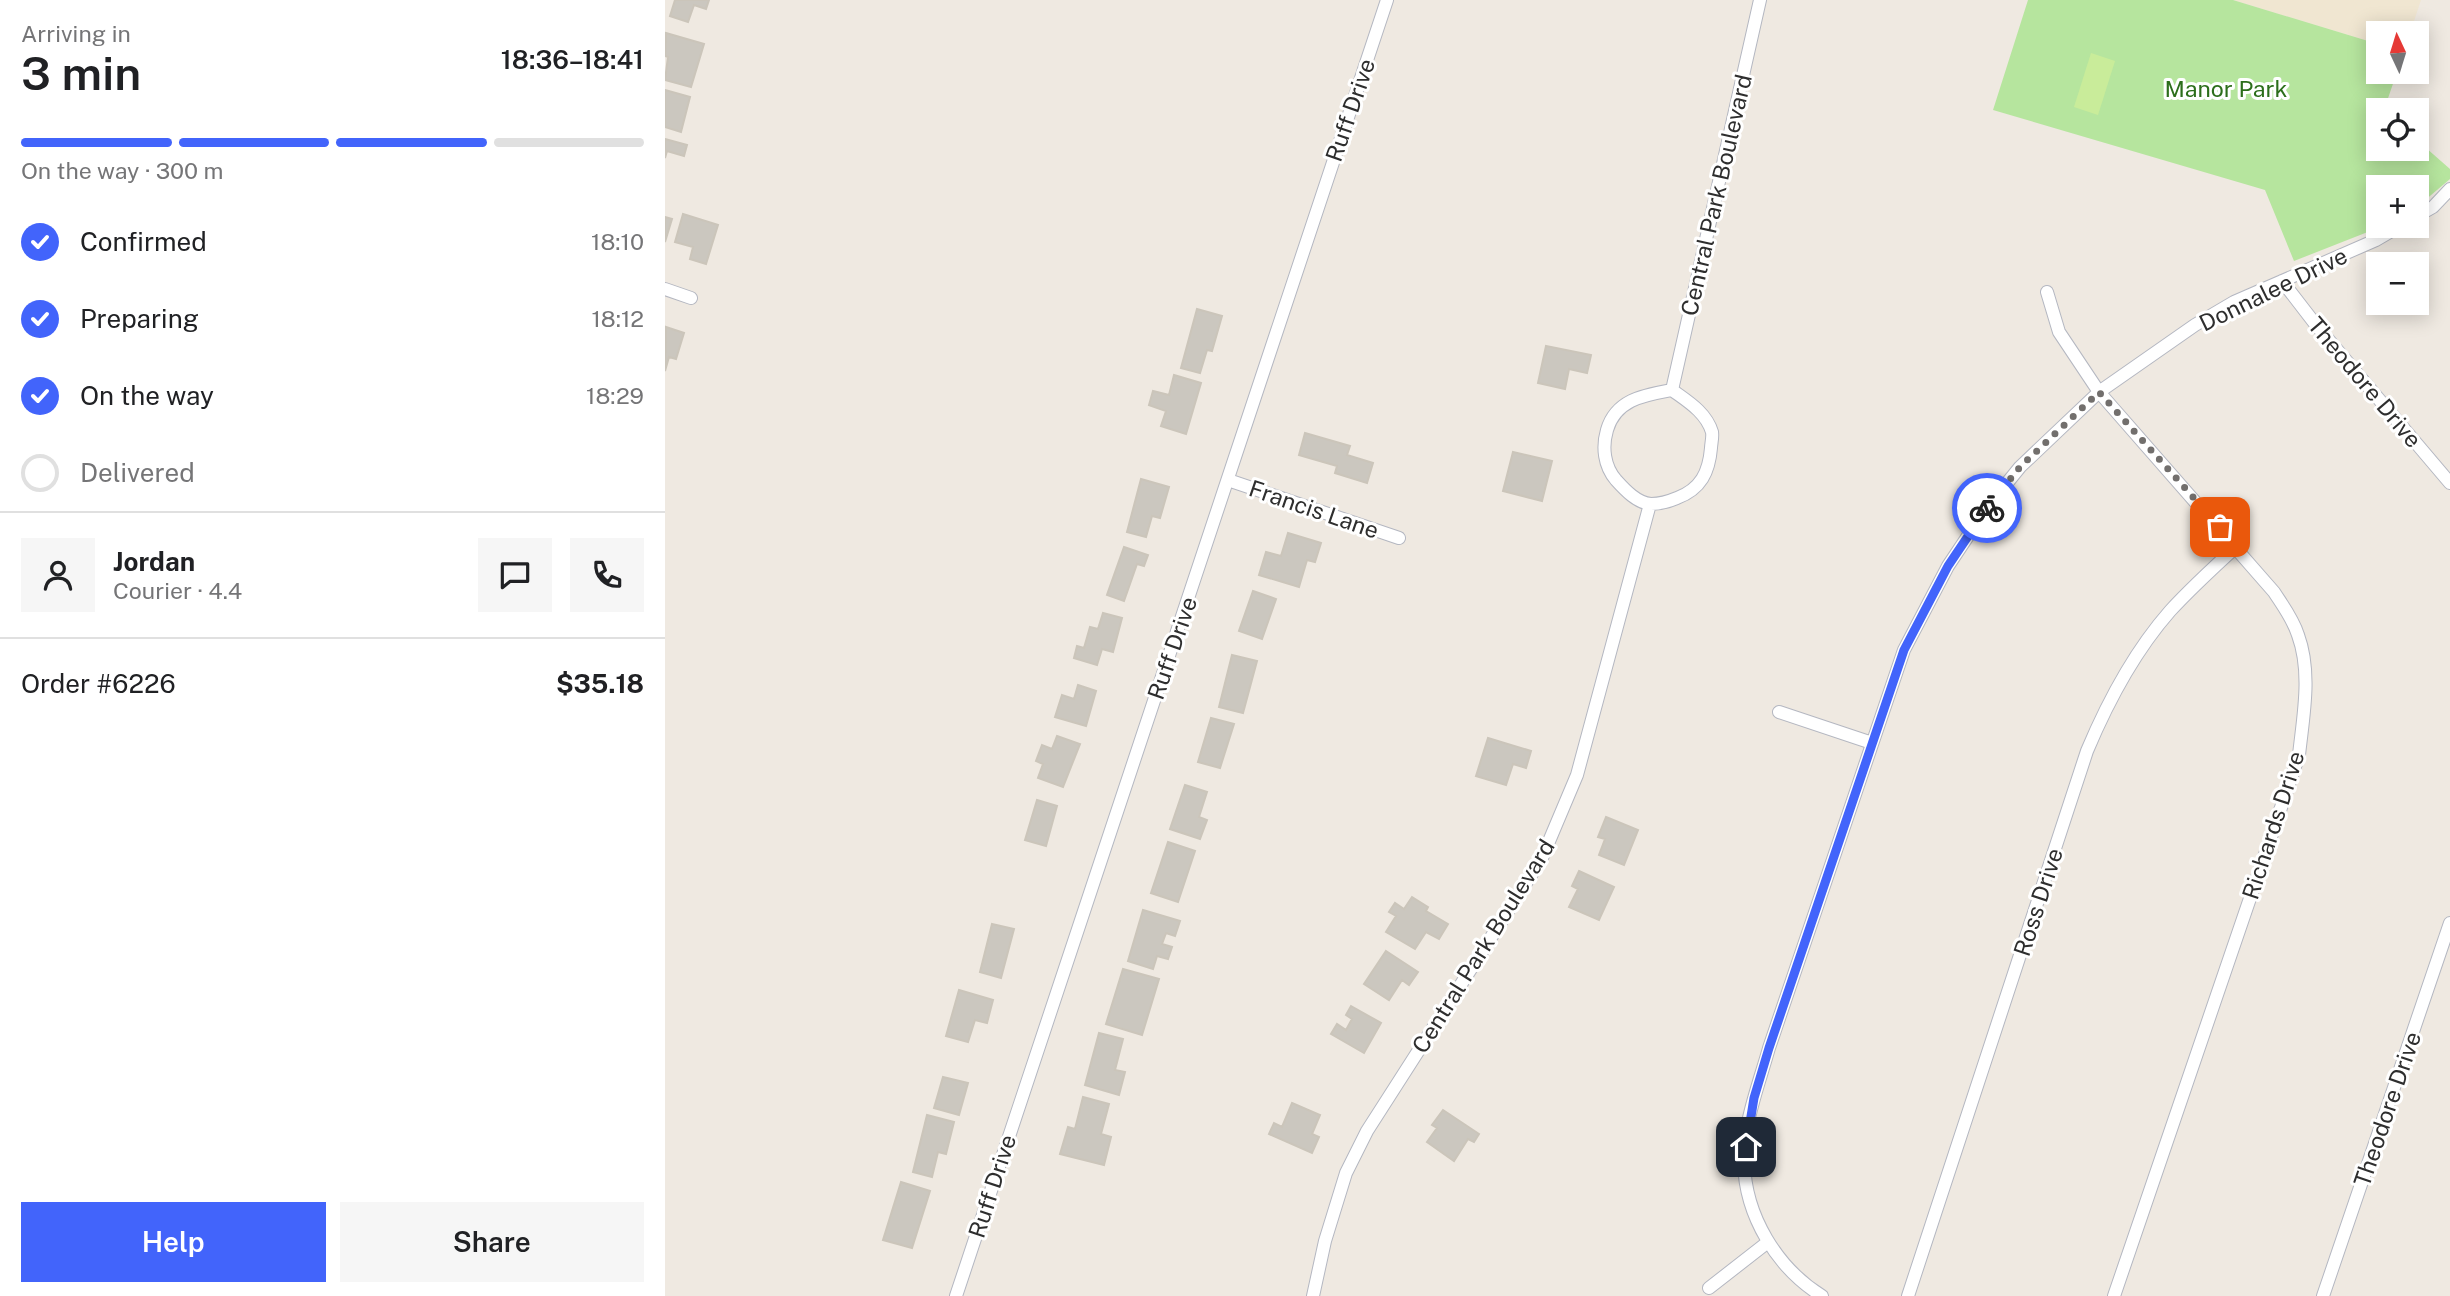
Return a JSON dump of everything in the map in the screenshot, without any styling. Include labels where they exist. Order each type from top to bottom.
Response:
[{"type":"street","name":"Ruff Drive","points":[[956,1296],[1387,0]]},
{"type":"street","name":"Central Park Boulevard","points":[[1672,390],[1760,0]]},
{"type":"street","points":[[2429,209],[2450,189]]},
{"type":"street","name":"Donnalee Drive","points":[[1822,1296],[1801,1280],[1768,1242],[1752,1206],[1744,1161],[1754,1098],[1904,650],[1948,566],[1986,509],[2020,467],[2099,392],[2195,325],[2234,302],[2379,238]]},
{"type":"street","name":"Theodore Drive","points":[[2282,281],[2450,483]]},
{"type":"street","points":[[665,289],[691,298]]},
{"type":"street","name":"Richards Drive","points":[[2047,292],[2059,332],[2099,392],[2237,546],[2289,614],[2299,637],[2305,671],[2299,755],[2114,1296]]},
{"type":"street","points":[[1672,390],[1697,408],[1712,433],[1710,465],[1700,484],[1687,494],[1650,504],[1628,494],[1612,475],[1606,461],[1604,445],[1608,426],[1626,404],[1639,396],[1672,390]]},
{"type":"street","name":"Francis Lane","points":[[1228,480],[1399,538]]},
{"type":"street","name":"Central Park Boulevard","points":[[1314,1296],[1325,1241],[1346,1173],[1367,1131],[1542,858],[1577,775],[1650,504]]},
{"type":"street","name":"Ross Drive","points":[[1907,1296],[2097,726],[2141,649],[2169,612],[2237,546]]},
{"type":"street","points":[[1779,712],[1872,743]]},
{"type":"street","name":"Theodore Drive","points":[[2323,1296],[2450,923]]},
{"type":"street","points":[[1709,1288],[1768,1242]]},
{"type":"shaded area","points":[[2233,0],[2421,0],[2414,21],[2366,21],[2366,40]]},
{"type":"green space","name":"Manor Park","points":[[2028,0],[2233,0],[2366,40],[2366,84],[2393,84],[2388,98],[2366,98],[2366,161],[2429,161],[2429,151],[2450,169],[2450,179],[2429,197],[2429,175],[2366,175],[2366,233],[2294,261],[2265,190],[1993,110]]},
{"type":"green space","points":[[2091,53],[2115,61],[2098,115],[2074,107]]},
{"type":"building","points":[[675,0],[709,0],[706,9],[694,5],[688,22],[670,16]]},
{"type":"building","points":[[666,33],[704,44],[691,87],[665,80],[668,57],[665,56]]},
{"type":"building","points":[[665,90],[690,97],[681,132],[665,127]]},
{"type":"building","points":[[665,139],[687,145],[684,156],[667,151],[665,158]]},
{"type":"building","points":[[683,214],[718,225],[706,264],[690,259],[693,247],[675,242]]},
{"type":"building","points":[[665,217],[672,219],[665,242]]},
{"type":"building","points":[[1197,309],[1222,316],[1212,351],[1207,350],[1200,373],[1181,368]]},
{"type":"building","points":[[666,327],[684,333],[676,359],[669,357],[665,371]]},
{"type":"building","points":[[1546,346],[1591,355],[1587,373],[1569,369],[1565,389],[1538,383]]},
{"type":"building","points":[[1174,375],[1201,383],[1186,434],[1161,426],[1166,411],[1149,405],[1153,391],[1169,395]]},
{"type":"building","points":[[1305,433],[1350,446],[1347,455],[1373,463],[1367,483],[1335,473],[1337,466],[1299,455]]},
{"type":"building","points":[[1513,452],[1552,461],[1542,501],[1503,491]]},
{"type":"building","points":[[1141,479],[1169,487],[1160,518],[1152,516],[1146,537],[1127,532]]},
{"type":"building","points":[[1288,533],[1321,543],[1315,562],[1307,560],[1299,587],[1259,575],[1266,552],[1281,556]]},
{"type":"building","points":[[1124,547],[1148,555],[1144,566],[1137,564],[1124,601],[1107,595]]},
{"type":"building","points":[[1253,591],[1276,599],[1262,639],[1239,631]]},
{"type":"building","points":[[1103,613],[1122,618],[1113,652],[1102,649],[1097,665],[1074,658],[1077,646],[1084,648],[1090,627],[1098,629]]},
{"type":"building","points":[[1232,655],[1257,661],[1243,713],[1219,707]]},
{"type":"building","points":[[1078,685],[1096,691],[1086,726],[1055,717],[1062,695],[1074,699]]},
{"type":"building","points":[[1211,718],[1234,724],[1220,768],[1198,762]]},
{"type":"building","points":[[1057,736],[1080,744],[1063,787],[1038,778],[1043,764],[1036,761],[1042,745],[1052,749]]},
{"type":"building","points":[[1488,738],[1531,751],[1526,768],[1513,764],[1506,785],[1476,776]]},
{"type":"building","points":[[1185,785],[1207,792],[1199,817],[1207,820],[1200,839],[1170,829]]},
{"type":"building","points":[[1037,800],[1057,806],[1046,846],[1025,840]]},
{"type":"building","points":[[1606,817],[1638,830],[1624,865],[1599,855],[1605,839],[1598,837]]},
{"type":"building","points":[[1168,842],[1195,851],[1178,902],[1151,893]]},
{"type":"building","points":[[1579,871],[1614,887],[1599,920],[1569,907],[1578,889],[1572,886]]},
{"type":"building","points":[[1412,897],[1428,907],[1426,911],[1448,924],[1439,939],[1426,932],[1415,949],[1386,932],[1396,916],[1389,912],[1395,903],[1404,909]]},
{"type":"building","points":[[1143,910],[1180,921],[1175,936],[1166,933],[1162,944],[1172,947],[1168,959],[1157,956],[1153,969],[1128,961]]},
{"type":"building","points":[[992,924],[1014,929],[1001,978],[980,972]]},
{"type":"building","points":[[1386,951],[1418,972],[1409,985],[1402,980],[1389,1000],[1364,984]]},
{"type":"building","points":[[1123,969],[1159,979],[1142,1035],[1106,1024]]},
{"type":"building","points":[[959,990],[993,1000],[987,1023],[975,1020],[968,1042],[946,1036]]},
{"type":"building","points":[[1351,1006],[1381,1023],[1364,1053],[1331,1034],[1337,1024],[1346,1030],[1352,1019],[1346,1015]]},
{"type":"building","points":[[1099,1033],[1123,1039],[1115,1070],[1125,1072],[1119,1095],[1085,1085]]},
{"type":"building","points":[[943,1077],[968,1083],[959,1115],[934,1108]]},
{"type":"building","points":[[1083,1097],[1109,1104],[1101,1134],[1111,1137],[1104,1165],[1060,1154],[1068,1127],[1075,1129]]},
{"type":"building","points":[[1292,1103],[1320,1115],[1312,1134],[1319,1137],[1312,1153],[1269,1134],[1274,1123],[1282,1127]]},
{"type":"building","points":[[1443,1110],[1479,1134],[1474,1142],[1468,1139],[1454,1161],[1427,1142],[1437,1128],[1432,1125]]},
{"type":"building","points":[[927,1115],[954,1122],[946,1154],[938,1152],[932,1177],[913,1172]]},
{"type":"building","points":[[901,1182],[930,1191],[912,1248],[883,1240]]},
{"type":"way so far","points":[[1987,508],[2020,467],[2099,392],[2220,527]]},
{"type":"route","points":[[1746,1147],[1754,1098],[1769,1048],[1904,650],[1948,566],[1987,508]]}]
